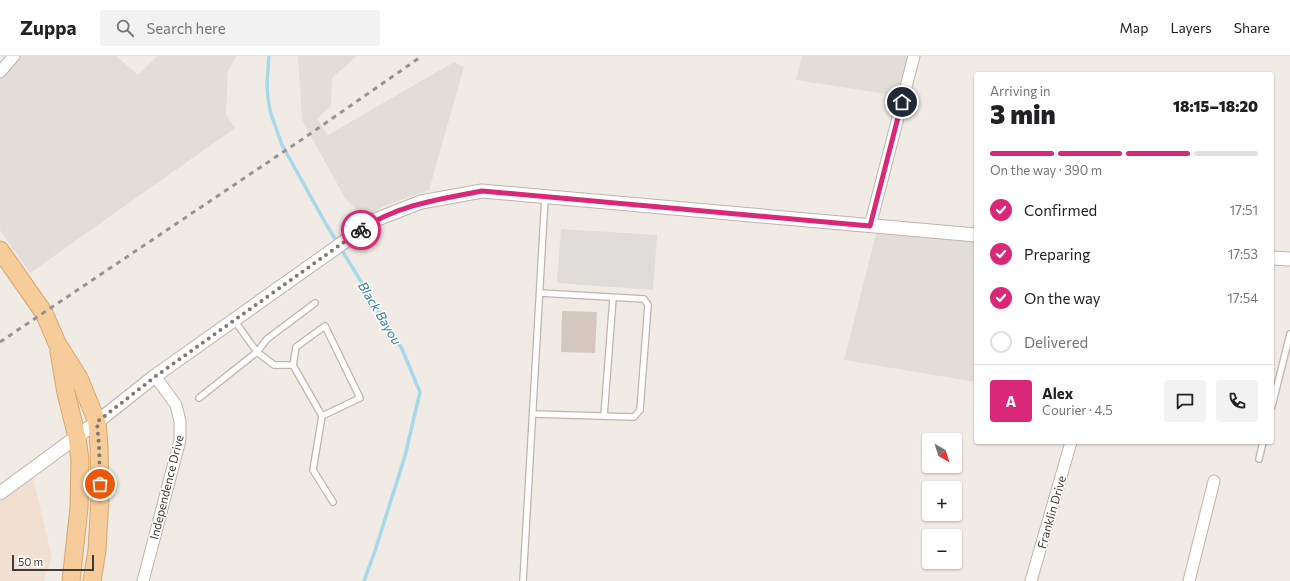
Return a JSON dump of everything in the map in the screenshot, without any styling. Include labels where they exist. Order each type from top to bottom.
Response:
[{"type":"main road","points":[[0,250],[44,313],[57,343],[79,378],[97,422],[100,498],[97,550],[92,581]]},
{"type":"main road","points":[[57,343],[66,393],[77,437],[80,460],[79,508],[71,581]]},
{"type":"street","points":[[0,72],[14,56]]},
{"type":"street","points":[[870,226],[914,56]]},
{"type":"street","points":[[0,493],[97,422],[156,376],[375,220],[422,202],[482,191],[974,235]]},
{"type":"street","points":[[1274,258],[1290,259]]},
{"type":"street","name":"Independence Drive","points":[[143,581],[180,440],[180,421],[176,404],[156,376]]},
{"type":"street","name":"Franklin Drive","points":[[1031,581],[1070,444]]},
{"type":"street","points":[[1189,581],[1214,481]]},
{"type":"lane","points":[[523,581],[545,197]]},
{"type":"lane","points":[[533,414],[634,417],[640,410],[648,305],[644,300],[540,293]]},
{"type":"lane","points":[[604,416],[613,298]]},
{"type":"lane","points":[[199,398],[257,352],[267,339],[315,303]]},
{"type":"lane","points":[[234,320],[257,352],[274,365],[293,365]]},
{"type":"lane","points":[[322,416],[360,398],[326,326],[296,347],[293,365],[322,416],[313,470],[333,502]]},
{"type":"lane","points":[[1274,398],[1290,334]]},
{"type":"lane","points":[[1258,459],[1262,444]]},
{"type":"shaded area","points":[[19,56],[116,56],[138,75],[158,56],[236,56],[228,71],[226,114],[235,128],[30,273],[0,230],[0,79]]},
{"type":"shaded area","points":[[298,56],[357,56],[332,78],[331,106],[317,119],[328,135],[454,62],[464,67],[429,190],[382,207],[363,218],[345,198],[302,120]]},
{"type":"shaded area","points":[[802,56],[909,56],[899,96],[796,80]]},
{"type":"shaded area","points":[[561,229],[657,235],[653,290],[557,283]]},
{"type":"shaded area","points":[[876,234],[974,242],[974,382],[844,360]]},
{"type":"shaded area","points":[[32,474],[52,557],[44,581],[0,581],[0,498]]},
{"type":"building","points":[[562,311],[597,312],[595,353],[561,352]]},
{"type":"waterway","name":"Black Bayou","points":[[269,56],[267,85],[268,98],[270,111],[282,145],[326,224],[402,349],[420,392],[405,456],[364,581]]},
{"type":"railway","points":[[0,342],[307,136],[422,56]]},
{"type":"way so far","points":[[100,484],[97,422],[156,376],[361,230]]},
{"type":"route","points":[[361,230],[375,220],[422,202],[482,191],[870,226],[902,102]]}]
